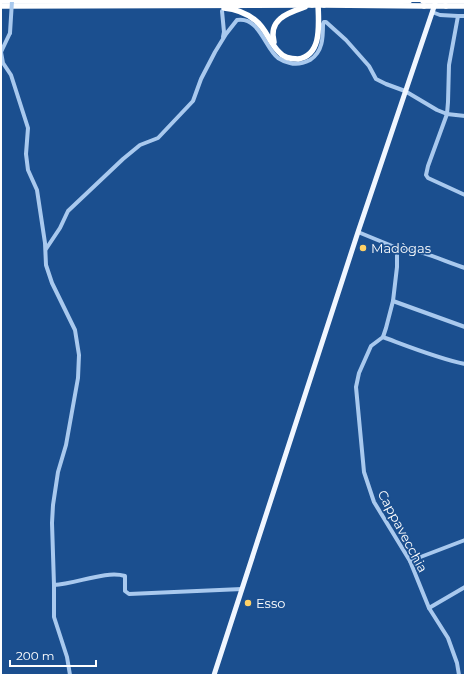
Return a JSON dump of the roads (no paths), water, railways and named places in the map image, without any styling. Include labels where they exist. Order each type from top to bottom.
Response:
[{"type":"highway","points":[[1,1],[212,1],[311,4]]},
{"type":"highway","points":[[204,6],[235,10],[250,16],[263,27],[277,50],[285,56],[296,59],[312,52],[317,44],[318,1]]},
{"type":"highway","points":[[1,6],[204,6],[409,1]]},
{"type":"highway","points":[[419,1],[423,4]]},
{"type":"highway","points":[[445,4],[465,1]]},
{"type":"highway","points":[[324,3],[445,4],[465,6]]},
{"type":"highway","points":[[277,50],[273,36],[274,27],[278,20],[288,13],[311,4]]},
{"type":"main road","points":[[214,675],[358,232],[436,1]]},
{"type":"street","points":[[12,1],[10,33],[1,52],[3,63],[11,74],[28,128],[26,154],[28,170],[37,190],[46,243],[46,265],[52,283],[76,330],[79,355],[78,378],[73,410],[66,445],[58,472],[52,523],[54,617],[67,657],[70,675]]},
{"type":"street","points":[[222,11],[224,32],[222,40]]},
{"type":"street","points":[[432,12],[465,16]]},
{"type":"street","points":[[458,16],[450,65],[447,114],[426,175],[428,178],[465,195]]},
{"type":"street","points":[[46,249],[60,228],[68,211],[123,159],[140,146],[158,138],[193,101],[201,79],[222,40],[237,20],[240,19],[246,20],[257,29],[272,52],[278,58],[292,63],[302,63],[313,58],[318,53],[323,40],[323,24],[326,22],[346,40],[370,66],[376,79],[405,91],[437,110],[447,114],[465,116]]},
{"type":"street","points":[[358,232],[396,248],[430,256],[465,268]]},
{"type":"street","points":[[396,248],[397,267],[393,301],[383,337],[417,350],[465,364]]},
{"type":"street","points":[[393,301],[465,327]]},
{"type":"street","name":"Cappavecchia","points":[[383,337],[371,346],[359,373],[356,387],[364,472],[374,502],[410,561],[429,608],[448,638],[457,663],[459,675]]},
{"type":"street","points":[[410,561],[465,540]]},
{"type":"street","points":[[54,585],[118,574],[125,576],[125,591],[129,594],[242,589]]},
{"type":"street","points":[[429,608],[465,587]]},
{"type":"place","name":"Madògas","points":[[363,248]]},
{"type":"place","name":"Esso","points":[[248,603]]}]
